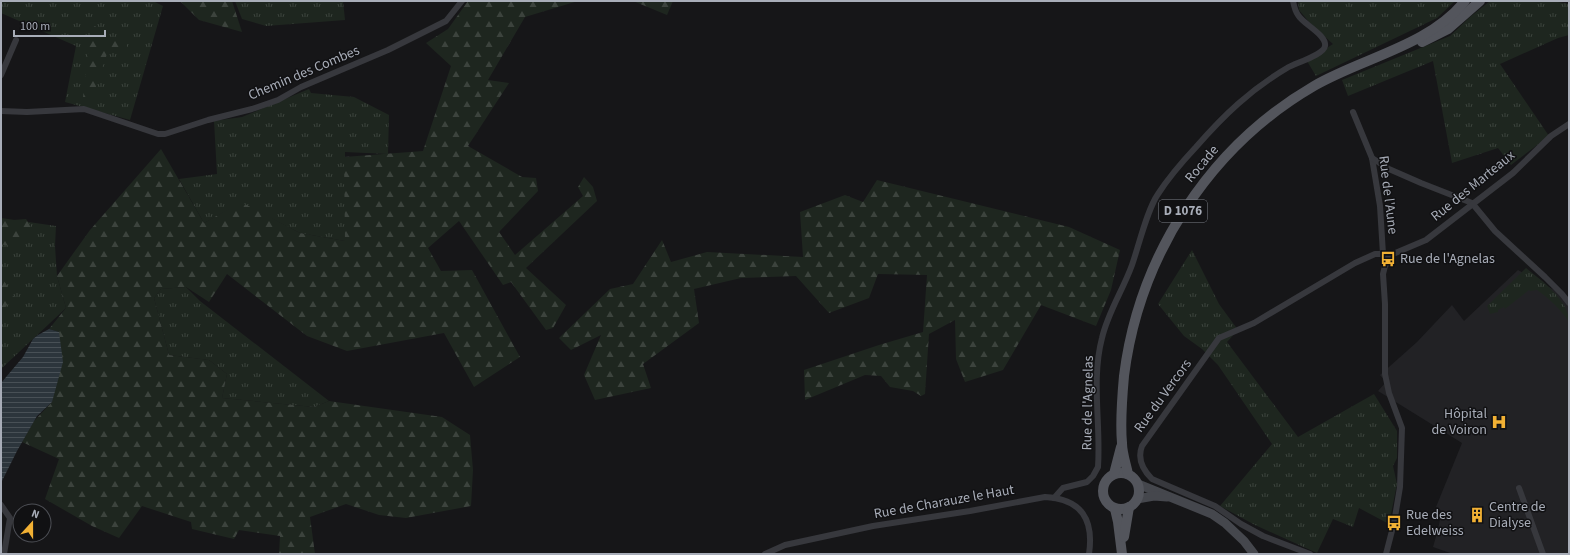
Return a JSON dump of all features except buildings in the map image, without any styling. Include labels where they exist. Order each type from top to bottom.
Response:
[{"type":"main road","name":"Rocade","points":[[1128,474],[1122,444],[1123,392],[1131,336],[1152,271],[1182,213],[1216,168],[1233,149],[1266,119],[1314,86],[1419,38],[1458,9],[1465,1]]},
{"type":"main road","name":"Rocade","points":[[1369,60],[1409,47],[1439,34],[1456,24],[1480,1]]},
{"type":"main road","name":"Rocade","points":[[1114,474],[1122,444]]},
{"type":"main road","points":[[1114,474],[1128,474],[1138,484],[1139,494],[1137,499],[1129,507],[1125,509],[1115,509],[1106,502],[1102,492],[1105,481],[1114,474]]},
{"type":"main road","points":[[1122,552],[1129,507]]},
{"type":"main road","points":[[1115,509],[1122,552]]},
{"type":"street","name":"Chemin des Combes","points":[[1,111],[27,112],[84,109],[158,134],[165,134],[278,100],[301,87],[388,50],[446,21],[462,1]]},
{"type":"street","name":"Rue de l'Agnelas","points":[[1054,498],[1063,488],[1087,482],[1093,476],[1098,467],[1097,395],[1102,338],[1114,303],[1131,266],[1156,196],[1184,160],[1221,118],[1252,91],[1288,68],[1323,50],[1325,46],[1325,41],[1321,36],[1297,15],[1293,1]]},
{"type":"street","points":[[1,75],[16,40]]},
{"type":"street","name":"Rue de l'Aune","points":[[1353,112],[1372,158],[1380,206],[1383,254],[1388,259]]},
{"type":"street","name":"Rue des Marteaux","points":[[1388,259],[1393,254],[1426,240],[1513,172],[1551,136],[1569,124]]},
{"type":"street","points":[[1372,158],[1389,169],[1414,181],[1472,203],[1495,230],[1550,281],[1569,303]]},
{"type":"street","name":"Rue du Vercors","points":[[1310,554],[1263,536],[1241,524],[1215,506],[1152,479],[1145,472],[1141,462],[1140,453],[1142,446],[1219,338],[1254,323],[1355,263],[1375,254],[1383,254]]},
{"type":"street","points":[[1386,554],[1394,523],[1400,487],[1402,428],[1389,393],[1385,374],[1385,304],[1383,274],[1388,259]]},
{"type":"street","points":[[1138,484],[1216,517],[1244,541],[1254,554]]},
{"type":"street","points":[[1519,488],[1543,554]]},
{"type":"street","points":[[1137,499],[1154,496],[1174,498]]},
{"type":"street","name":"Rue de Charauze le Haut","points":[[765,554],[785,545],[873,526],[970,511],[1045,497],[1068,502],[1076,507],[1084,516],[1089,525],[1089,554]]},
{"type":"street","points":[[1,505],[10,518],[4,554]]},
{"type":"shaded area","name":"Hôpital de Voiron","points":[[1518,270],[1558,292],[1569,304],[1569,554],[1453,554],[1433,547],[1442,511],[1436,507],[1462,443],[1378,391],[1386,382],[1380,375],[1417,342],[1452,305],[1464,321]]},
{"type":"shaded area","points":[[49,329],[59,332],[63,362],[52,402],[37,416],[1,483],[1,383],[23,357],[33,339]]},
{"type":"green space","points":[[1,1],[153,1],[163,6],[130,120],[65,102],[76,46],[1,13]]},
{"type":"green space","points":[[180,1],[232,1],[242,32],[199,20]]},
{"type":"green space","points":[[235,1],[343,1],[345,20],[266,26],[242,19]]},
{"type":"green space","points":[[468,1],[578,1],[525,17],[488,80],[509,83],[468,146],[522,177],[536,178],[538,191],[499,232],[515,255],[583,196],[578,187],[584,177],[593,187],[597,201],[526,268],[566,305],[553,328],[546,330],[511,282],[503,285],[459,221],[428,248],[441,271],[472,270],[520,357],[474,387],[444,333],[347,351],[307,336],[227,274],[209,302],[186,287],[161,289],[154,298],[169,355],[209,360],[227,374],[222,398],[314,407],[329,401],[442,417],[470,435],[473,470],[471,506],[406,518],[379,515],[346,504],[310,517],[315,554],[279,554],[280,536],[239,530],[234,539],[192,529],[191,522],[142,506],[119,538],[92,526],[45,499],[59,459],[22,442],[34,421],[52,402],[59,332],[49,329],[66,308],[57,276],[90,230],[161,149],[204,223],[241,202],[300,233],[345,241],[344,157],[423,151],[451,66],[426,43],[448,29]]},
{"type":"green space","points":[[633,1],[673,1],[667,15]]},
{"type":"green space","points":[[1298,1],[1455,1],[1437,18],[1316,76],[1307,61],[1333,44],[1310,23],[1299,10]]},
{"type":"green space","points":[[1490,1],[1552,1],[1569,4],[1569,35],[1558,38],[1500,64],[1549,136],[1511,165],[1498,148],[1452,163],[1433,61],[1348,96],[1342,80],[1450,36]]},
{"type":"green space","points":[[95,26],[101,32],[104,42],[127,40],[127,49],[107,54],[92,98],[83,97],[91,29]]},
{"type":"green space","points":[[309,89],[311,93],[354,97],[389,115],[388,154],[345,152],[345,241],[300,233],[241,203],[204,223],[179,179],[217,174],[214,121],[242,117]]},
{"type":"green space","points":[[877,180],[1069,227],[1120,250],[1111,290],[1096,326],[1041,305],[1003,370],[965,382],[956,359],[955,320],[929,334],[925,394],[921,396],[913,391],[890,387],[881,376],[865,375],[805,400],[804,370],[923,332],[927,275],[878,274],[869,298],[829,313],[796,276],[741,278],[694,289],[699,323],[643,364],[651,388],[595,400],[584,375],[601,335],[571,350],[559,338],[610,289],[633,284],[662,240],[671,262],[707,252],[803,257],[800,212],[845,195],[863,202]]},
{"type":"green space","points":[[1,218],[56,226],[55,246],[57,276],[66,308],[1,369]]},
{"type":"green space","points":[[26,219],[30,225],[31,233],[12,247],[1,244],[1,221]]},
{"type":"green space","points":[[1192,250],[1219,304],[1238,330],[1227,342],[1298,437],[1374,394],[1397,431],[1397,458],[1393,466],[1397,484],[1389,524],[1359,508],[1353,527],[1333,519],[1317,553],[1255,525],[1220,506],[1272,444],[1218,365],[1202,349],[1184,336],[1158,304]]},
{"type":"green space","points":[[1526,268],[1547,285],[1560,299],[1565,306],[1569,322],[1554,304],[1537,290],[1529,290],[1505,309],[1504,307],[1498,310],[1498,312],[1490,314],[1487,306]]},
{"type":"green space","points":[[4,281],[14,297],[1,312],[1,286]]},
{"type":"green space","points":[[186,287],[200,301],[329,401],[314,407],[222,398],[227,374],[209,360],[169,355],[154,298],[161,289]]},
{"type":"place","name":"Rue de l'Agnelas","points":[[1388,259]]},
{"type":"place","name":"Hôpital de Voiron","points":[[1499,422]]},
{"type":"place","name":"Centre de Dialyse","points":[[1477,515]]},
{"type":"place","name":"Rue des Edelweiss","points":[[1394,523]]}]
